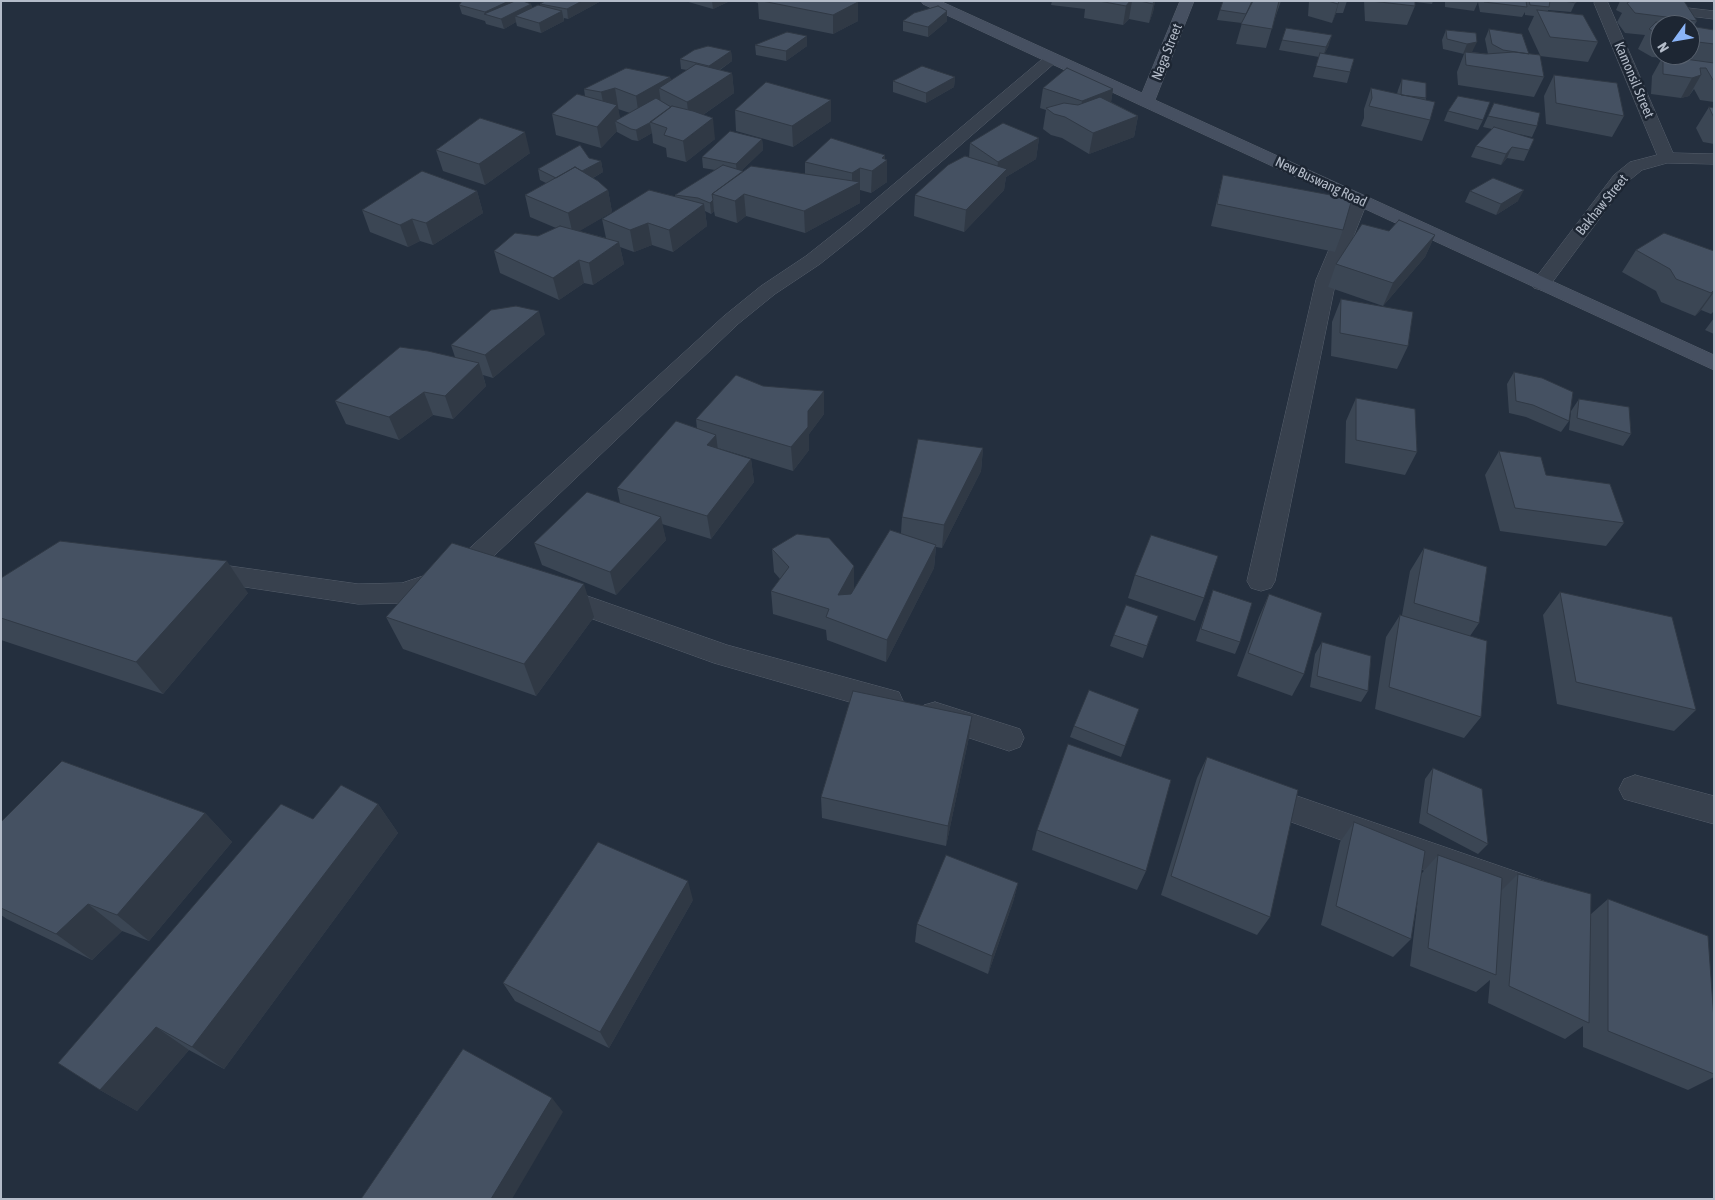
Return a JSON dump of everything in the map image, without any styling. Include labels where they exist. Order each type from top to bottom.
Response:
[{"type":"street","name":"New Buswang Road","points":[[928,1],[1714,364]]},
{"type":"street","name":"Naga Street","points":[[1146,102],[1187,1]]},
{"type":"street","points":[[1595,2],[1620,4]]},
{"type":"street","name":"Kamonsil Street","points":[[1595,2],[1667,158]]},
{"type":"street","points":[[1638,6],[1714,15]]},
{"type":"street","points":[[182,569],[358,594],[403,593],[436,582],[469,564],[731,320],[768,290],[813,260],[857,225],[1052,58]]},
{"type":"street","name":"Bakhaw Street","points":[[1541,284],[1620,179],[1636,166],[1667,158],[1714,159]]},
{"type":"street","points":[[1261,581],[1326,280],[1360,200]]},
{"type":"street","points":[[469,564],[496,574]]},
{"type":"street","points":[[533,587],[724,655],[973,725],[1009,738]]},
{"type":"street","points":[[1635,789],[1714,810]]},
{"type":"street","points":[[1294,809],[1573,908]]},
{"type":"building","points":[[462,1],[509,1],[485,12],[459,5]]},
{"type":"building","points":[[515,1],[531,4],[501,19],[484,14]]},
{"type":"building","points":[[545,1],[582,1],[567,9],[540,4]]},
{"type":"building","points":[[762,1],[856,1],[858,2],[833,15]]},
{"type":"building","points":[[1099,1],[1130,1],[1126,6]]},
{"type":"building","points":[[1140,1],[1154,1],[1153,4]]},
{"type":"building","points":[[1223,1],[1252,1],[1246,14],[1220,10]]},
{"type":"building","points":[[1253,1],[1279,1],[1272,29],[1241,24]]},
{"type":"building","points":[[1328,1],[1339,1],[1338,4]]},
{"type":"building","points":[[1371,1],[1415,1],[1415,6]]},
{"type":"building","points":[[1526,1],[1527,7],[1484,2]]},
{"type":"building","points":[[1529,1],[1550,1],[1549,7],[1530,5]]},
{"type":"building","points":[[1631,1],[1684,1],[1693,15],[1635,13],[1627,3]]},
{"type":"building","points":[[538,5],[562,11],[539,23],[515,16]]},
{"type":"building","points":[[938,6],[947,11],[928,27],[903,21],[914,13]]},
{"type":"building","points":[[1537,10],[1583,15],[1598,42],[1550,37]]},
{"type":"building","points":[[1286,28],[1332,35],[1326,47],[1282,40]]},
{"type":"building","points":[[1700,28],[1714,30],[1714,44],[1700,42]]},
{"type":"building","points":[[1489,29],[1522,34],[1529,54],[1503,50],[1492,44]]},
{"type":"building","points":[[1446,30],[1476,33],[1477,42],[1467,44],[1447,39]]},
{"type":"building","points":[[787,32],[807,36],[786,51],[755,45]]},
{"type":"building","points":[[708,46],[731,51],[709,66],[680,59],[694,50]]},
{"type":"building","points":[[1465,52],[1486,54],[1514,52],[1540,55],[1544,77],[1466,65]]},
{"type":"building","points":[[1320,53],[1354,59],[1350,72],[1316,66]]},
{"type":"building","points":[[1700,61],[1714,63],[1714,80],[1706,68],[1700,68],[1701,75],[1692,78],[1663,74],[1663,65],[1700,65]]},
{"type":"building","points":[[696,64],[732,73],[687,102],[659,88]]},
{"type":"building","points":[[922,66],[955,77],[926,93],[893,81]]},
{"type":"building","points":[[626,68],[670,77],[636,96],[615,88],[601,92],[584,89]]},
{"type":"building","points":[[1067,68],[1113,89],[1082,101],[1043,88]]},
{"type":"building","points":[[1554,75],[1617,83],[1624,116],[1556,103]]},
{"type":"building","points":[[1402,79],[1426,83],[1426,98],[1401,95]]},
{"type":"building","points":[[766,82],[831,100],[792,126],[735,110]]},
{"type":"building","points":[[1371,88],[1435,102],[1430,120],[1369,106],[1372,98]]},
{"type":"building","points":[[577,94],[617,105],[597,127],[552,114]]},
{"type":"building","points":[[1458,96],[1490,102],[1483,120],[1448,111]]},
{"type":"building","points":[[1100,97],[1138,116],[1093,133],[1065,117],[1054,114],[1046,108],[1064,103],[1078,105]]},
{"type":"building","points":[[656,98],[671,107],[651,122],[636,130],[615,121]]},
{"type":"building","points":[[1494,103],[1540,113],[1537,126],[1488,116]]},
{"type":"building","points":[[672,106],[713,118],[683,141],[664,135],[667,128],[650,122]]},
{"type":"building","points":[[1709,107],[1714,108],[1714,118]]},
{"type":"building","points":[[480,118],[525,132],[479,164],[436,150]]},
{"type":"building","points":[[1003,123],[1039,138],[998,162],[970,143]]},
{"type":"building","points":[[1494,127],[1534,139],[1529,150],[1512,147],[1506,154],[1476,146]]},
{"type":"building","points":[[730,131],[762,139],[736,164],[702,157]]},
{"type":"building","points":[[831,138],[885,155],[882,158],[887,160],[872,171],[860,168],[852,173],[805,162]]},
{"type":"building","points":[[580,145],[589,158],[601,161],[582,171],[575,167],[556,178],[538,169]]},
{"type":"building","points":[[965,156],[1007,169],[966,210],[915,195],[948,165]]},
{"type":"building","points":[[723,165],[743,171],[712,194],[713,200],[710,203],[698,198],[675,195]]},
{"type":"building","points":[[751,166],[860,182],[804,211],[744,194],[735,201],[712,194]]},
{"type":"building","points":[[575,167],[598,181],[608,190],[568,213],[525,195]]},
{"type":"building","points":[[422,171],[477,191],[426,223],[412,219],[400,225],[362,210]]},
{"type":"building","points":[[1223,175],[1352,199],[1343,230],[1217,204]]},
{"type":"building","points":[[1493,178],[1524,190],[1501,204],[1470,191]]},
{"type":"building","points":[[649,190],[704,204],[669,230],[648,223],[630,230],[602,219]]},
{"type":"building","points":[[1399,220],[1435,235],[1393,283],[1336,264],[1362,224],[1389,231]]},
{"type":"building","points":[[560,226],[619,242],[589,263],[579,260],[553,278],[494,251],[515,233],[538,236]]},
{"type":"building","points":[[1664,233],[1714,251],[1714,290],[1711,293],[1676,279],[1670,269],[1636,250]]},
{"type":"building","points":[[1341,299],[1413,312],[1408,346],[1340,333]]},
{"type":"building","points":[[516,306],[539,311],[485,355],[451,345],[491,310]]},
{"type":"building","points":[[400,347],[428,351],[479,363],[445,396],[424,392],[389,417],[335,401]]},
{"type":"building","points":[[1514,372],[1542,378],[1573,392],[1569,421],[1533,405],[1516,401]]},
{"type":"building","points":[[736,375],[763,386],[824,391],[808,411],[808,427],[791,447],[696,419]]},
{"type":"building","points":[[1356,398],[1415,409],[1417,452],[1356,440]]},
{"type":"building","points":[[1579,399],[1629,407],[1631,434],[1577,418]]},
{"type":"building","points":[[676,421],[716,435],[707,445],[751,459],[707,516],[617,488]]},
{"type":"building","points":[[918,439],[983,448],[944,525],[902,517]]},
{"type":"building","points":[[1499,451],[1541,457],[1546,475],[1610,484],[1624,523],[1515,508]]},
{"type":"building","points":[[587,492],[661,517],[610,572],[534,543]]},
{"type":"building","points":[[890,530],[936,545],[887,640],[826,617],[829,609],[771,591],[789,567],[772,549],[797,534],[829,538],[854,566],[838,595],[851,594]]},
{"type":"building","points":[[1151,535],[1218,556],[1204,598],[1135,575]]},
{"type":"building","points":[[60,541],[227,561],[136,662],[1,618],[1,578]]},
{"type":"building","points":[[452,543],[584,584],[524,664],[386,617]]},
{"type":"building","points":[[1424,548],[1487,567],[1479,623],[1414,603]]},
{"type":"building","points":[[1213,590],[1252,603],[1240,642],[1201,629]]},
{"type":"building","points":[[1560,592],[1672,617],[1696,710],[1576,682]]},
{"type":"building","points":[[1269,594],[1322,613],[1304,674],[1248,653]]},
{"type":"building","points":[[1126,605],[1158,616],[1147,646],[1114,635]]},
{"type":"building","points":[[1400,615],[1487,641],[1481,717],[1389,687]]},
{"type":"building","points":[[1322,642],[1371,656],[1368,691],[1317,676]]},
{"type":"building","points":[[1089,690],[1139,709],[1125,746],[1074,726]]},
{"type":"building","points":[[853,691],[972,716],[948,826],[821,797]]},
{"type":"building","points":[[1068,744],[1171,780],[1146,871],[1037,830]]},
{"type":"building","points":[[1207,757],[1298,790],[1270,917],[1171,876]]},
{"type":"building","points":[[62,761],[205,813],[117,915],[88,904],[56,934],[1,908],[1,822]]},
{"type":"building","points":[[1433,768],[1482,789],[1488,844],[1427,813]]},
{"type":"building","points":[[341,785],[378,804],[192,1047],[156,1027],[100,1090],[58,1063],[281,804],[313,819]]},
{"type":"building","points":[[1354,822],[1425,851],[1411,939],[1336,906]]},
{"type":"building","points":[[598,842],[688,881],[600,1032],[503,983]]},
{"type":"building","points":[[946,855],[1018,883],[992,956],[917,924]]},
{"type":"building","points":[[1438,855],[1502,878],[1496,975],[1428,948]]},
{"type":"building","points":[[1518,874],[1591,894],[1589,1023],[1509,986]]},
{"type":"building","points":[[1608,899],[1708,936],[1714,1020],[1714,1074],[1608,1031]]},
{"type":"building","points":[[463,1049],[552,1098],[491,1199],[361,1199]]}]
